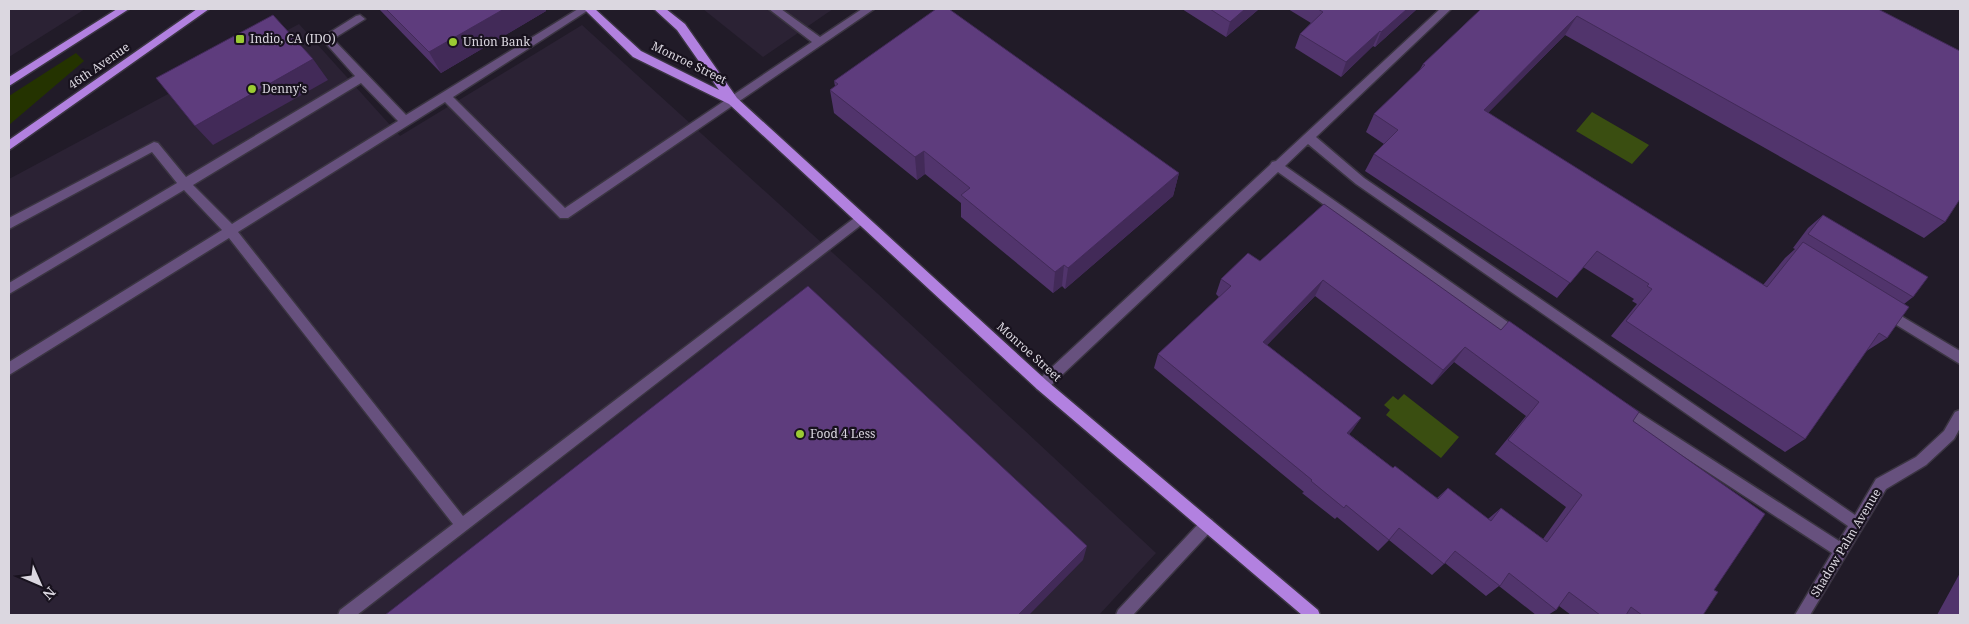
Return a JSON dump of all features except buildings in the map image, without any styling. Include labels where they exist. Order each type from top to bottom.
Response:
[{"type":"main road","points":[[9,82],[124,9]]},
{"type":"main road","name":"46th Avenue","points":[[9,146],[204,9]]},
{"type":"main road","name":"Monroe Street","points":[[589,9],[637,54],[733,101]]},
{"type":"main road","name":"Monroe Street","points":[[659,9],[681,27],[733,101],[1042,385],[1313,615]]},
{"type":"street","points":[[9,369],[585,9]]},
{"type":"street","points":[[774,9],[820,42]]},
{"type":"street","points":[[446,96],[564,215],[869,9]]},
{"type":"street","points":[[1042,385],[1446,9]]},
{"type":"street","points":[[360,19],[326,38],[406,122]]},
{"type":"street","points":[[9,289],[362,77]]},
{"type":"street","points":[[1308,137],[1360,181],[1856,524]]},
{"type":"street","points":[[9,224],[154,146],[185,184],[231,231],[462,526]]},
{"type":"street","points":[[1276,166],[1526,342]]},
{"type":"street","points":[[345,615],[861,219]]},
{"type":"street","points":[[1879,308],[1960,358]]},
{"type":"street","points":[[1614,404],[1840,550]]},
{"type":"street","name":"Shadow Palm Avenue","points":[[1802,615],[1881,484],[1922,461],[1958,424]]},
{"type":"street","points":[[1123,615],[1207,525]]},
{"type":"shaded area","points":[[9,9],[85,9],[9,57]]},
{"type":"shaded area","points":[[703,9],[833,9],[763,57]]},
{"type":"shaded area","points":[[299,24],[400,136],[582,25],[878,294],[1156,553],[1099,615],[9,615],[9,179]]},
{"type":"shaded area","points":[[76,53],[84,61],[9,125],[9,96]]},
{"type":"shaded area","points":[[1592,112],[1649,145],[1632,164],[1576,131]]},
{"type":"shaded area","points":[[1404,394],[1459,437],[1441,458],[1386,415],[1390,410],[1384,405],[1393,396],[1398,400]]},
{"type":"place","name":"Indio, CA (IDO)","points":[[240,39]]},
{"type":"place","name":"Union Bank","points":[[453,42]]},
{"type":"place","name":"Denny's","points":[[252,89]]},
{"type":"place","name":"Food 4 Less","points":[[800,434]]}]
